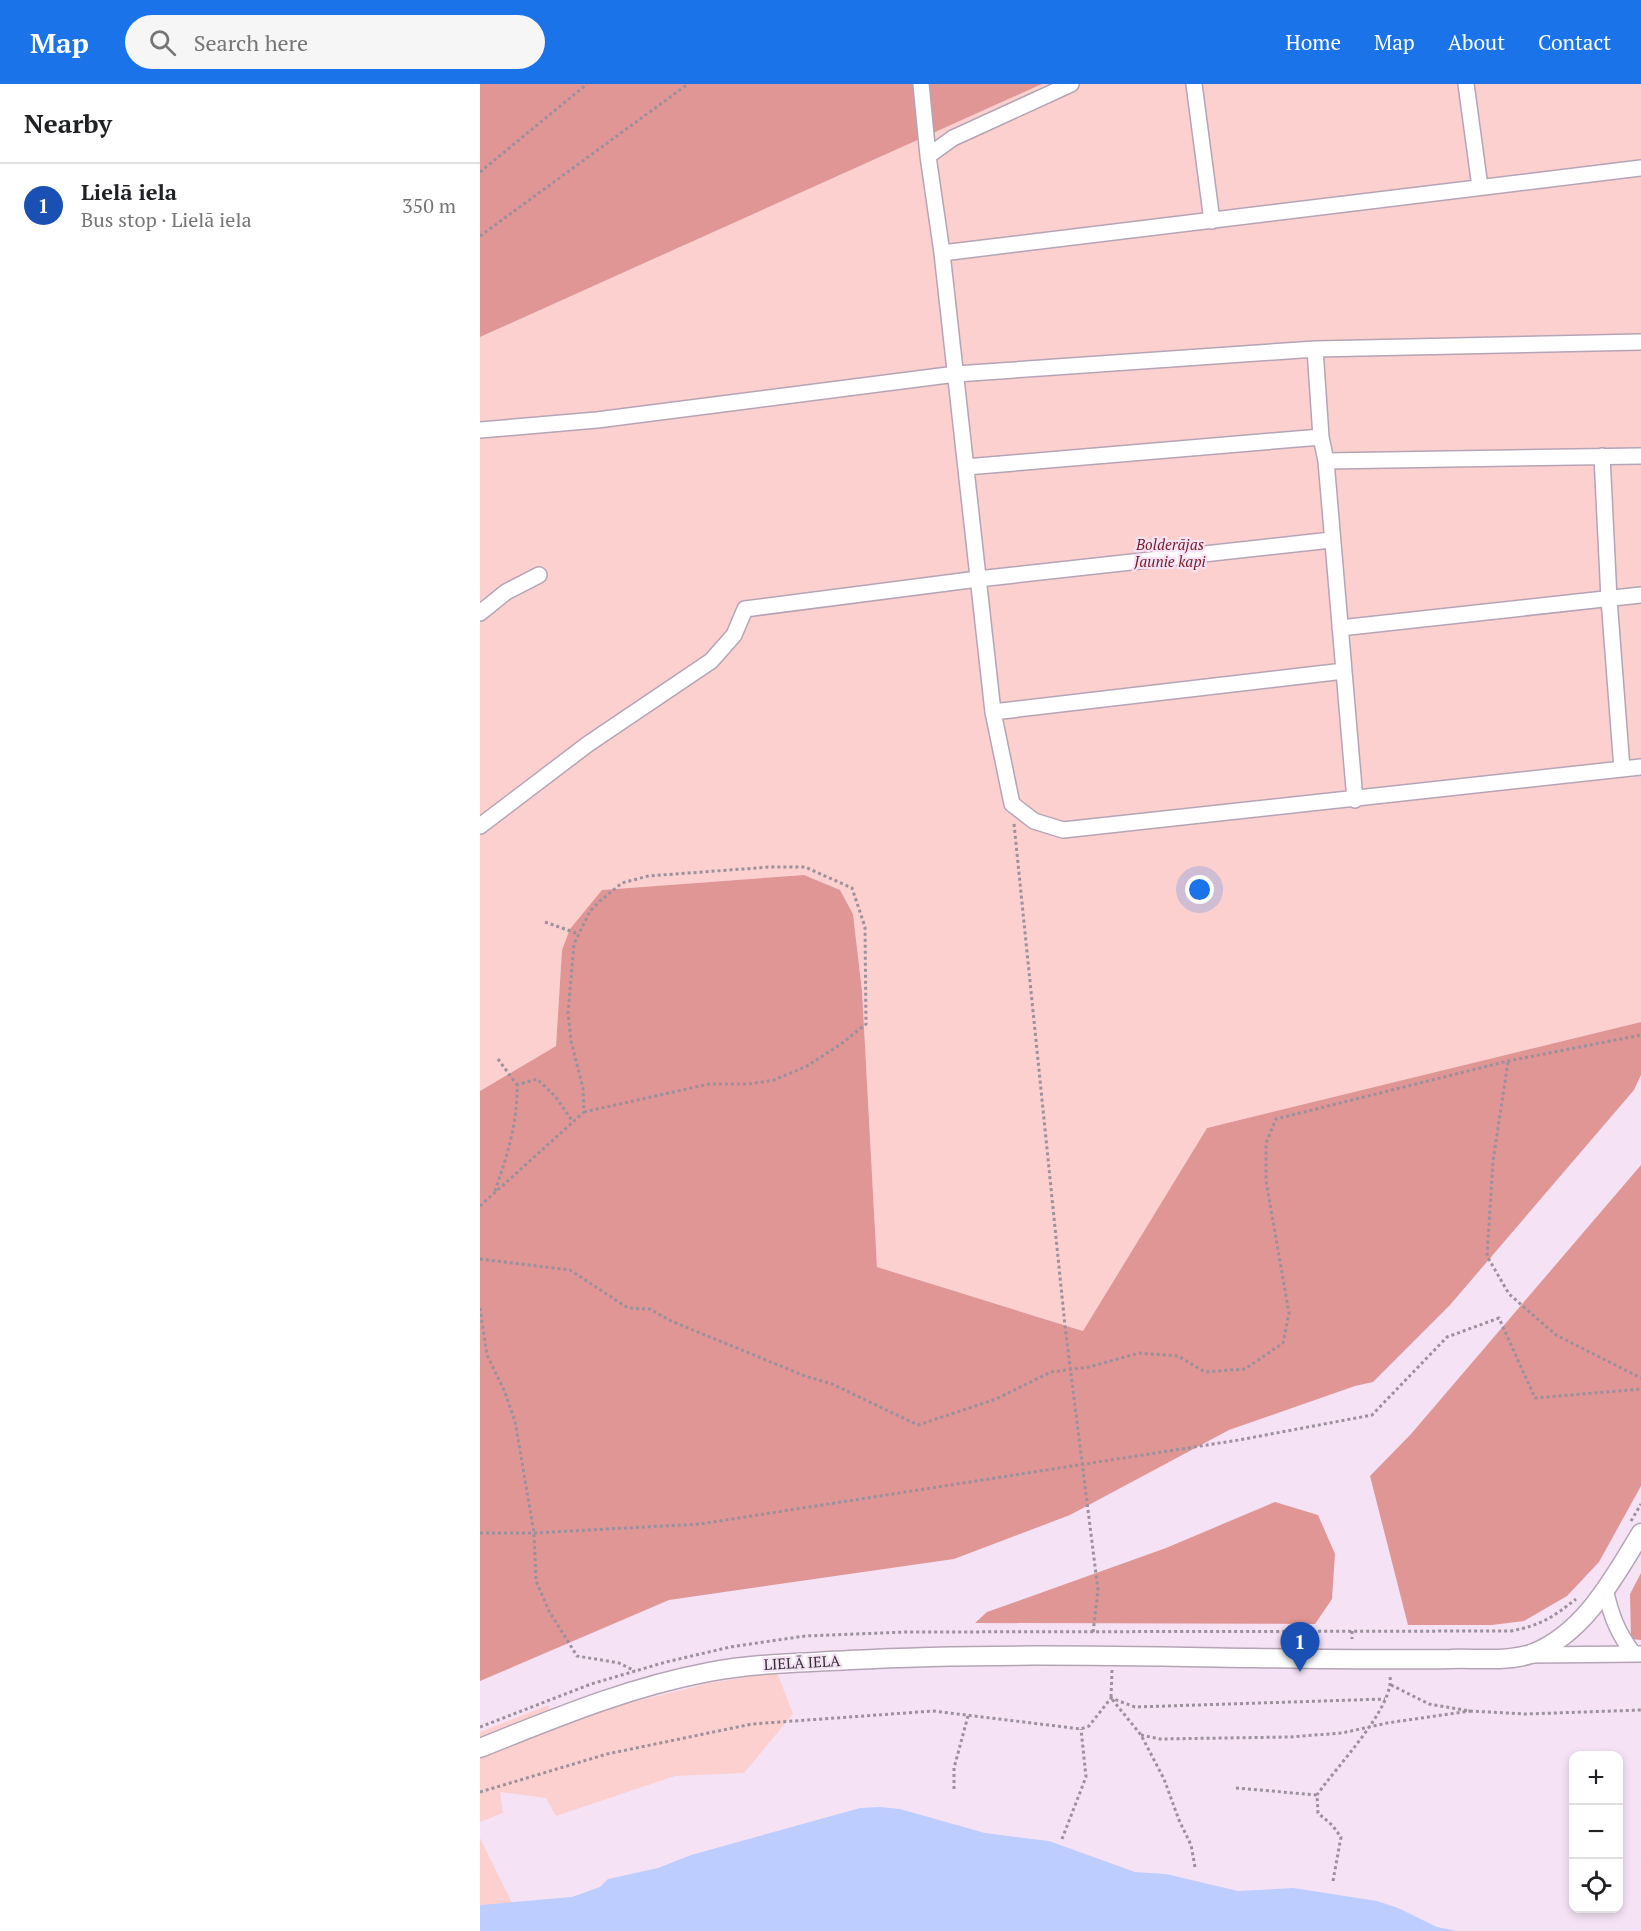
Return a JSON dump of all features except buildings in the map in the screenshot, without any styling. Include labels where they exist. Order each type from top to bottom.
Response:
[{"type":"main road","points":[[1527,1655],[1545,1648],[1564,1636],[1581,1620],[1605,1589],[1634,1531]]},
{"type":"main road","name":"LIELĀ IELA","points":[[480,1748],[561,1716],[645,1687],[710,1672],[754,1666],[908,1657],[1113,1656],[1388,1659],[1499,1658],[1527,1655]]},
{"type":"street","points":[[921,84],[993,712],[1012,804],[1034,820],[1063,830],[1355,800],[1641,767]]},
{"type":"street","points":[[928,156],[953,138],[1071,84]]},
{"type":"street","points":[[1194,84],[1212,221]]},
{"type":"street","points":[[1466,84],[1480,187]]},
{"type":"street","points":[[942,253],[1641,168]]},
{"type":"street","points":[[480,430],[597,420],[956,374],[1315,349],[1641,342]]},
{"type":"street","points":[[1315,349],[1355,800]]},
{"type":"street","points":[[966,467],[1321,437]]},
{"type":"street","points":[[1602,456],[1608,599],[1622,770]]},
{"type":"street","points":[[1326,462],[1641,456]]},
{"type":"street","points":[[480,826],[588,744],[711,661],[734,635],[745,609],[978,579],[1331,540]]},
{"type":"street","points":[[480,613],[506,592],[540,575]]},
{"type":"street","points":[[1340,628],[1641,595]]},
{"type":"street","points":[[993,712],[1344,671]]},
{"type":"street","points":[[1605,1589],[1611,1615],[1620,1637],[1637,1654]]},
{"type":"street","name":"LIELĀ IELA","points":[[1527,1655],[1637,1654]]},
{"type":"path","points":[[480,172],[587,84]]},
{"type":"path","points":[[480,236],[688,84]]},
{"type":"path","points":[[1012,804],[1065,1326],[1098,1590],[1093,1633]]},
{"type":"path","points":[[480,1206],[584,1112],[709,1084],[774,1080],[807,1066],[864,1026],[866,1024],[865,927],[852,888],[805,867],[770,867],[648,876],[622,883],[600,901],[590,911],[574,944],[568,1013],[571,1041],[583,1088],[584,1112]]},
{"type":"path","points":[[545,922],[579,934]]},
{"type":"path","points":[[480,1259],[570,1270],[628,1308],[650,1309],[671,1321],[795,1372],[832,1384],[918,1425],[996,1399],[1051,1372],[1089,1366],[1139,1353],[1178,1356],[1206,1372],[1245,1369],[1284,1343],[1289,1313],[1266,1181],[1266,1143],[1276,1119],[1508,1061],[1641,1035]]},
{"type":"path","points":[[495,1193],[510,1148],[517,1106],[517,1085],[498,1059]]},
{"type":"path","points":[[1508,1061],[1493,1161],[1486,1256],[1509,1294],[1556,1335],[1641,1378]]},
{"type":"path","points":[[517,1085],[537,1079],[555,1096],[573,1122]]},
{"type":"path","points":[[480,1308],[487,1355],[504,1390],[515,1421],[534,1533],[536,1581],[549,1611],[577,1656],[619,1663],[635,1671]]},
{"type":"path","points":[[480,1533],[534,1533],[700,1524],[1239,1440],[1372,1415],[1447,1337],[1499,1318],[1535,1398],[1641,1389]]},
{"type":"path","points":[[1634,1531],[1641,1504]]},
{"type":"path","points":[[480,1727],[591,1684],[635,1671],[730,1647],[806,1636],[906,1632],[1511,1631],[1534,1626],[1557,1614],[1583,1592]]},
{"type":"path","points":[[1352,1631],[1352,1639]]},
{"type":"path","points":[[480,1792],[607,1754],[752,1724],[933,1711],[1081,1729],[1089,1726],[1111,1698],[1113,1656]]},
{"type":"path","points":[[1333,1881],[1341,1837],[1332,1825],[1318,1813],[1317,1794],[1370,1727],[1385,1699],[1391,1685],[1388,1659]]},
{"type":"path","points":[[1391,1685],[1429,1704],[1470,1712],[1526,1714],[1641,1710]]},
{"type":"path","points":[[1111,1698],[1135,1707],[1385,1699]]},
{"type":"path","points":[[1111,1698],[1141,1735],[1164,1779],[1191,1845],[1195,1867]]},
{"type":"path","points":[[1141,1735],[1160,1740],[1289,1737],[1342,1733],[1470,1712]]},
{"type":"path","points":[[954,1789],[954,1768],[968,1716]]},
{"type":"path","points":[[1062,1839],[1086,1776],[1081,1729]]},
{"type":"path","points":[[1236,1788],[1317,1794]]},
{"type":"green space","name":"Bolderājas Jaunie kapi","points":[[1042,84],[1641,84],[1641,1022],[1207,1128],[1083,1331],[877,1267],[862,991],[853,914],[840,890],[804,875],[602,890],[562,950],[556,1046],[480,1091],[480,337]]},
{"type":"green space","points":[[777,1672],[793,1714],[744,1773],[675,1776],[556,1816],[546,1798],[500,1792],[503,1813],[480,1822],[480,1756],[620,1705],[710,1683]]},
{"type":"green space","points":[[548,1705],[550,1710],[480,1738],[480,1732]]},
{"type":"green space","points":[[480,1838],[512,1903],[480,1905]]},
{"type":"shaded area","points":[[480,84],[1042,84],[480,337]]},
{"type":"shaded area","points":[[804,875],[840,890],[853,914],[862,991],[877,1267],[1083,1331],[1207,1128],[1641,1022],[1641,1075],[1634,1090],[1450,1305],[1373,1382],[1355,1386],[1229,1430],[1070,1515],[954,1559],[669,1600],[480,1681],[480,1091],[556,1046],[562,950],[570,929],[602,890]]},
{"type":"shaded area","points":[[1641,1165],[1641,1486],[1599,1562],[1567,1596],[1524,1621],[1492,1625],[1408,1625],[1370,1476],[1411,1434]]},
{"type":"shaded area","points":[[1275,1502],[1318,1515],[1335,1554],[1332,1599],[1315,1624],[975,1623],[987,1612],[1166,1548]]},
{"type":"shaded area","points":[[1641,1573],[1641,1640],[1631,1639],[1630,1594]]},
{"type":"water","points":[[860,1808],[900,1809],[985,1833],[1049,1841],[1135,1872],[1166,1874],[1238,1891],[1293,1888],[1377,1901],[1398,1908],[1437,1927],[1457,1931],[480,1931],[480,1905],[572,1897],[600,1887],[608,1879],[658,1868],[691,1855]]},
{"type":"place","name":"Lielā iela","points":[[1300,1672]]}]
